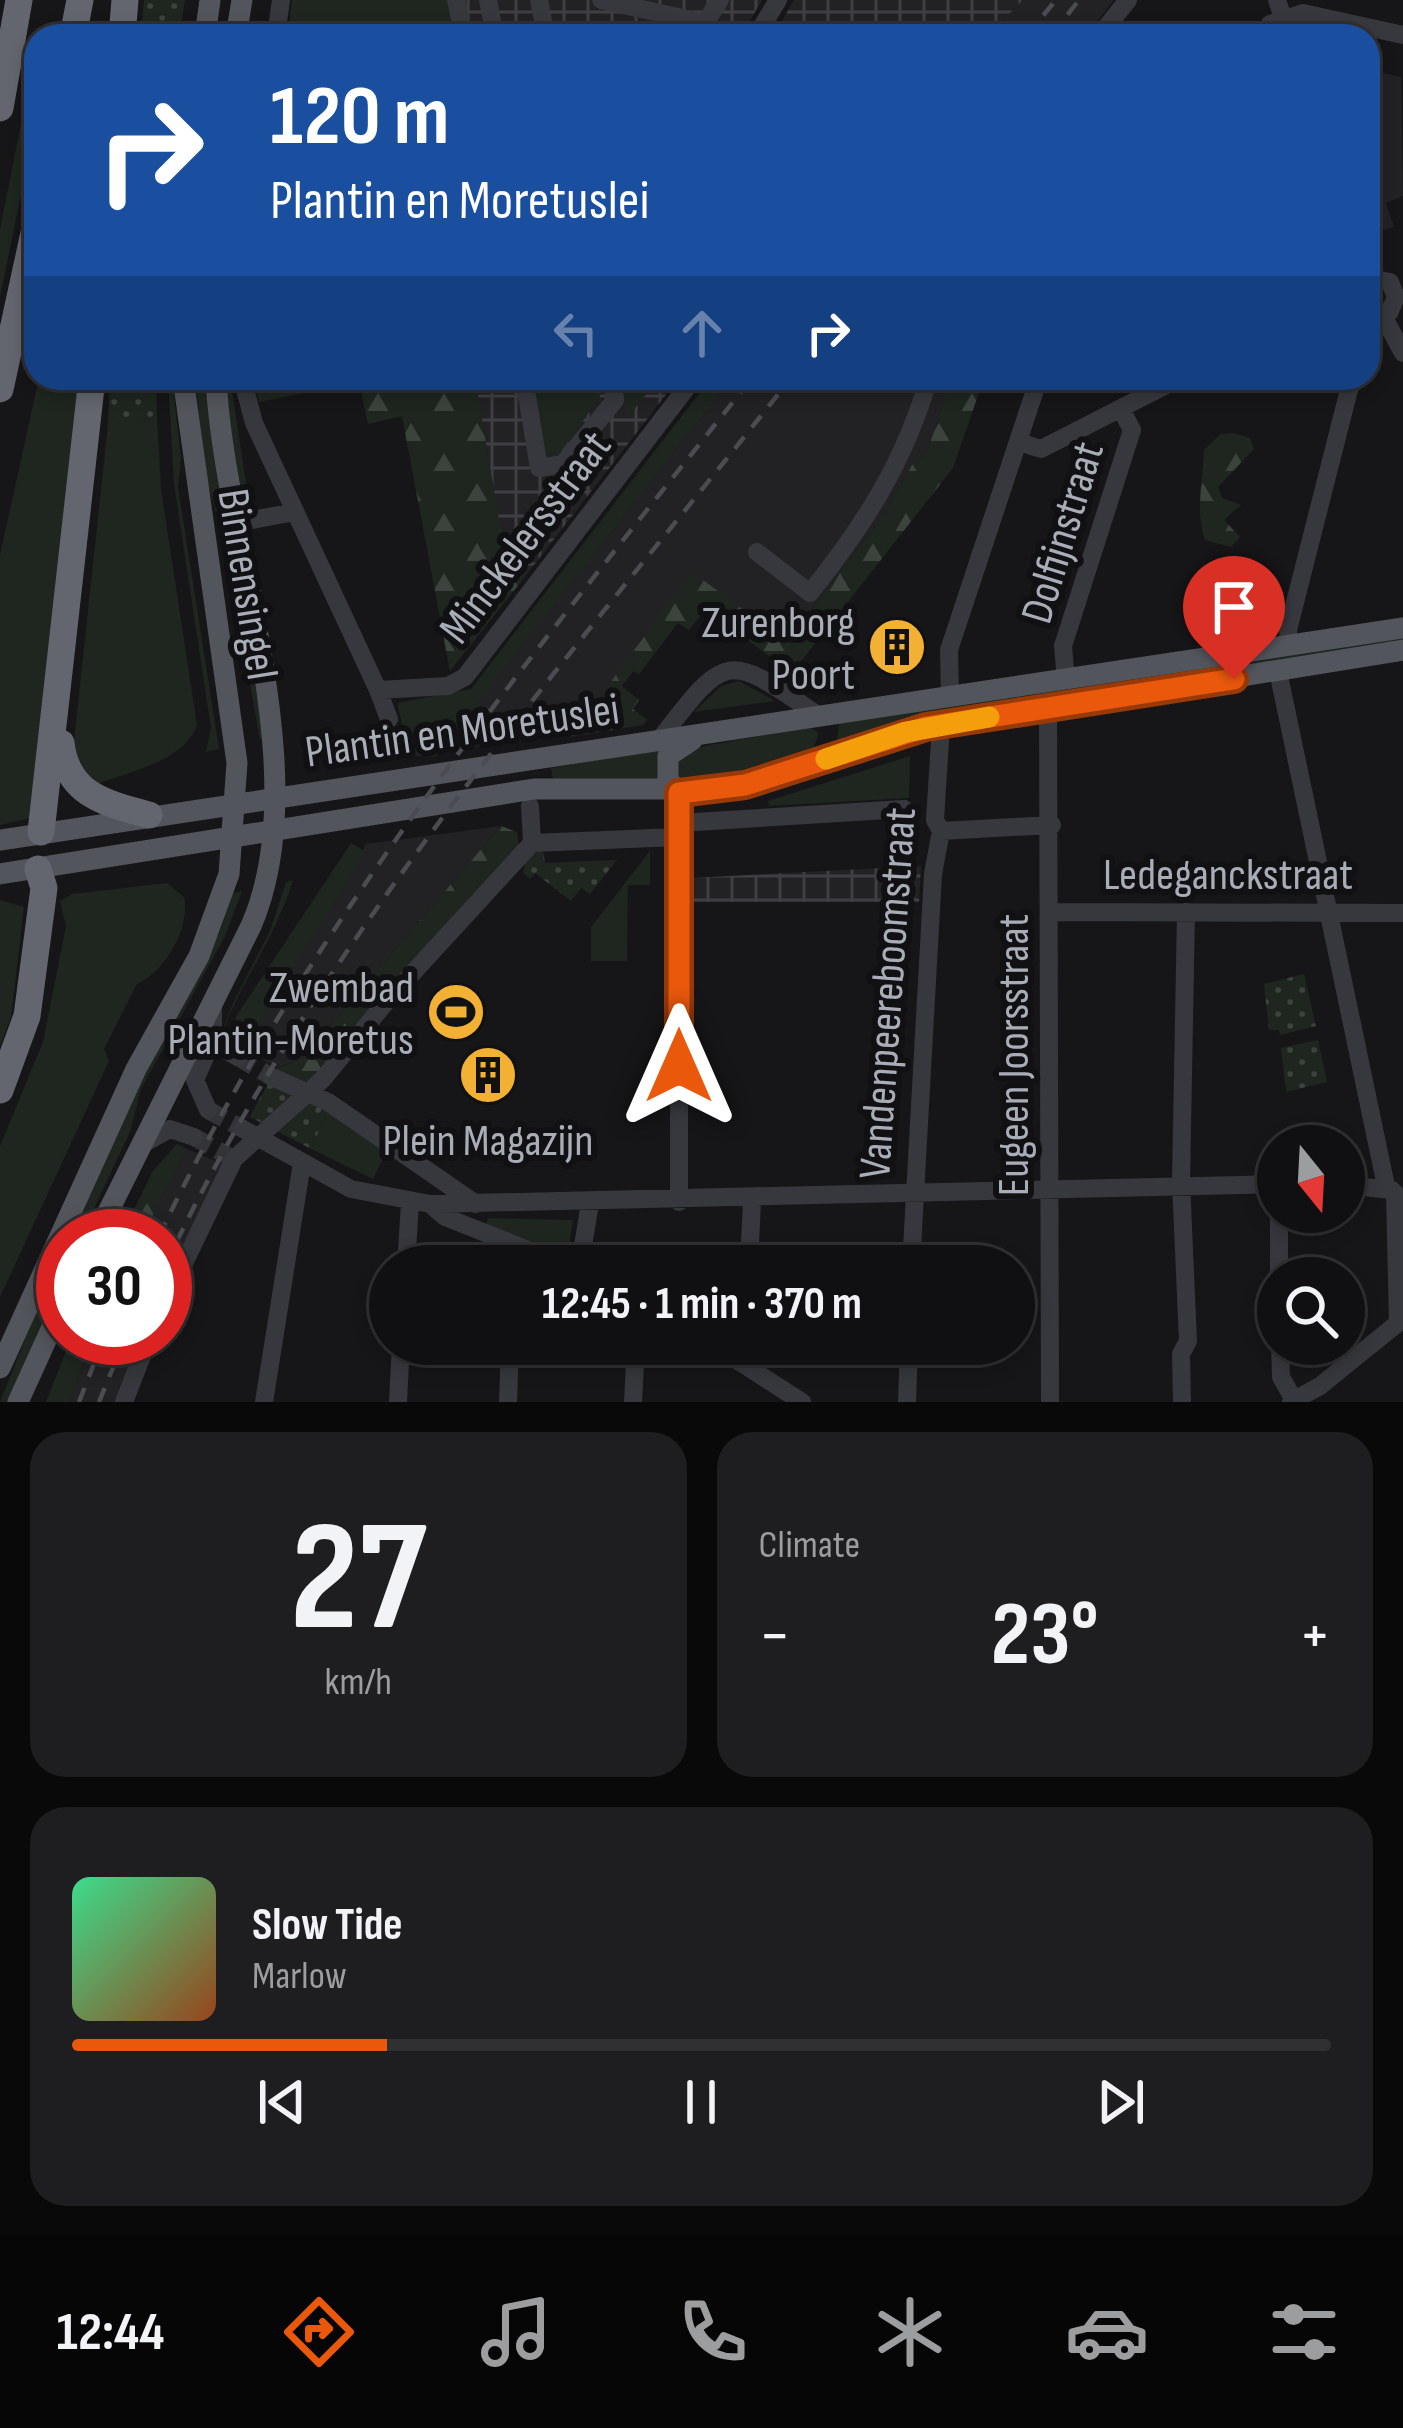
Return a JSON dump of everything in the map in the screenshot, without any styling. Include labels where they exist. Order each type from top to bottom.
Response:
[{"type":"highway","points":[[0,108],[12,13]]},
{"type":"highway","points":[[0,389],[24,279]]},
{"type":"highway","points":[[0,1090],[27,1016],[44,888],[36,852],[60,691],[91,390]]},
{"type":"highway","points":[[60,691],[62,754],[74,781],[96,800],[149,815]]},
{"type":"main road","name":"Binnensingel","points":[[0,1368],[126,1090],[199,956],[218,912],[234,837],[238,763],[185,390]]},
{"type":"main road","name":"Binnensingel","points":[[109,1209],[260,904],[275,796],[277,755],[235,523],[218,390]]},
{"type":"main road","name":"Plantin en Moretuslei","points":[[36,852],[149,815],[1403,628]]},
{"type":"main road","name":"Plantin en Moretuslei","points":[[36,852],[234,837],[534,789],[679,793],[745,785],[940,725],[1403,650]]},
{"type":"main road","points":[[798,768],[826,741],[819,716]]},
{"type":"main road","points":[[679,793],[667,775],[670,751],[709,733]]},
{"type":"main road","points":[[0,840],[36,852]]},
{"type":"main road","points":[[0,874],[36,852]]},
{"type":"main road","points":[[18,1402],[36,1362]]},
{"type":"street","points":[[601,0],[705,23],[721,0]]},
{"type":"street","points":[[1109,24],[1128,0]]},
{"type":"street","points":[[1283,18],[1303,13],[1353,24]]},
{"type":"street","points":[[1396,277],[1387,310],[1403,353]]},
{"type":"street","points":[[245,390],[254,423],[389,719]]},
{"type":"street","points":[[526,390],[539,467],[563,464],[615,400],[613,390]]},
{"type":"street","name":"Minckelersstraat","points":[[378,690],[459,683],[685,390]]},
{"type":"street","points":[[757,552],[810,593],[886,491],[912,436],[925,390]]},
{"type":"street","points":[[950,698],[949,650],[1035,390]]},
{"type":"street","points":[[1019,442],[1041,449],[1152,390]]},
{"type":"street","points":[[1289,645],[1288,630],[1349,390]]},
{"type":"street","name":"Dolfijnstraat","points":[[1066,680],[1063,646],[1132,430],[1121,409]]},
{"type":"street","points":[[235,523],[296,512]]},
{"type":"street","name":"Plantin en Moretuslei","points":[[660,739],[703,681],[729,669],[759,675],[819,716]]},
{"type":"street","points":[[1278,671],[1395,1191],[1400,1294],[1398,1323],[1320,1386],[1293,1401],[1280,1377],[1280,1365]]},
{"type":"street","name":"Eugeen Joorsstraat","points":[[1048,708],[1052,825],[1050,1402]]},
{"type":"street","name":"Vandenpeereboomstraat","points":[[912,1245],[935,842],[941,831],[935,820],[940,725]]},
{"type":"street","points":[[679,793],[679,1202]]},
{"type":"street","points":[[530,806],[532,843]]},
{"type":"street","points":[[192,1243],[231,1157],[250,1133],[308,1092],[532,843],[904,808]]},
{"type":"street","points":[[941,831],[1052,825]]},
{"type":"street","name":"Ledeganckstraat","points":[[1052,912],[1330,913],[1400,908]]},
{"type":"street","points":[[1182,1402],[1181,1354],[1188,1341],[1181,1182],[1186,912]]},
{"type":"street","points":[[208,1110],[195,1080],[214,1040],[213,1004]]},
{"type":"street","points":[[272,1077],[308,1092],[391,1142],[476,1204]]},
{"type":"street","points":[[139,1147],[170,1129],[194,1137]]},
{"type":"street","points":[[250,1133],[352,1189],[410,1203],[679,1202],[1181,1182],[1257,1184]]},
{"type":"street","points":[[264,1402],[302,1162]]},
{"type":"street","points":[[1365,1187],[1395,1191]]},
{"type":"street","points":[[749,1245],[752,1200]]},
{"type":"street","points":[[407,1245],[410,1203]]},
{"type":"street","points":[[584,1245],[590,1203]]},
{"type":"street","points":[[430,1204],[445,1217],[512,1244]]},
{"type":"street","points":[[124,1402],[138,1365]]},
{"type":"street","points":[[398,1402],[400,1365]]},
{"type":"street","points":[[508,1402],[509,1365]]},
{"type":"street","points":[[633,1402],[635,1365]]},
{"type":"street","points":[[757,1365],[802,1402]]},
{"type":"street","points":[[907,1402],[908,1365]]},
{"type":"street","points":[[1320,1386],[1335,1402]]},
{"type":"shaded area","points":[[292,0],[762,0],[748,24],[289,24]]},
{"type":"shaded area","points":[[794,0],[1023,0],[999,24],[780,24]]},
{"type":"shaded area","points":[[1023,0],[1114,0],[1095,24],[999,24]]},
{"type":"shaded area","points":[[1380,72],[1401,77],[1403,196],[1386,203],[1394,227],[1380,231]]},
{"type":"shaded area","points":[[477,390],[670,390],[524,578],[506,563]]},
{"type":"shaded area","points":[[723,390],[948,390],[927,452],[912,465],[883,516],[787,642],[692,573],[574,732],[438,752]]},
{"type":"shaded area","points":[[501,826],[302,1058],[277,1068],[243,1048],[366,844]]},
{"type":"shaded area","points":[[921,866],[919,902],[690,902],[690,878]]},
{"type":"shaded area","points":[[187,1149],[224,1164],[192,1228],[192,1209],[156,1209]]},
{"type":"shaded area","points":[[83,1365],[129,1365],[115,1402],[69,1402]]},
{"type":"green space","points":[[144,0],[185,0],[181,24],[142,24]]},
{"type":"green space","points":[[292,0],[449,0],[454,24],[289,24]]},
{"type":"green space","points":[[24,109],[24,180],[0,297],[0,229]]},
{"type":"green space","points":[[36,390],[82,390],[35,817],[0,825],[0,555]]},
{"type":"green space","points":[[109,390],[156,390],[157,417],[108,424]]},
{"type":"green space","points":[[169,390],[173,390],[181,458],[178,487],[219,749],[206,752],[211,728],[174,484]]},
{"type":"green space","points":[[196,390],[208,390],[220,493],[265,739],[260,740],[225,545],[206,476]]},
{"type":"green space","points":[[226,390],[232,390],[250,509],[240,506]]},
{"type":"green space","points":[[256,390],[319,390],[259,402]]},
{"type":"green space","points":[[361,390],[477,390],[506,562],[524,578],[450,671],[402,416],[368,424]]},
{"type":"green space","points":[[533,390],[599,390],[600,397],[560,453],[543,454]]},
{"type":"green space","points":[[622,390],[649,390],[628,417]]},
{"type":"green space","points":[[702,390],[723,390],[435,757],[409,755],[397,703],[471,689]]},
{"type":"green space","points":[[948,390],[980,390],[953,468],[792,673],[706,609],[689,630],[678,623],[639,674],[633,671],[622,686],[639,700],[633,709],[647,720],[643,725],[570,737],[692,572],[787,642],[883,516],[912,465],[927,452]]},
{"type":"green space","points":[[157,417],[161,489],[197,725],[190,738],[166,758],[89,787],[82,780],[74,741],[108,424]]},
{"type":"green space","points":[[1221,434],[1250,438],[1254,449],[1218,487],[1222,498],[1241,505],[1224,520],[1240,537],[1231,547],[1205,540],[1200,507],[1204,450]]},
{"type":"green space","points":[[1403,634],[1403,640],[837,742],[839,723]]},
{"type":"green space","points":[[739,681],[775,701],[694,712],[721,686]]},
{"type":"green space","points":[[809,727],[819,733],[814,747],[701,783],[677,782],[678,751]]},
{"type":"green space","points":[[397,737],[399,748],[327,760],[310,755],[305,739],[315,749]]},
{"type":"green space","points":[[660,749],[663,781],[553,780],[551,768]]},
{"type":"green space","points":[[910,756],[909,798],[769,806],[768,801]]},
{"type":"green space","points":[[501,826],[517,832],[519,848],[309,1087],[276,1069],[302,1058]]},
{"type":"green space","points":[[351,843],[366,852],[243,1048],[235,1018]]},
{"type":"green space","points":[[543,850],[545,863],[617,860],[590,894],[581,888],[571,901],[535,873],[530,879],[523,872],[528,853]]},
{"type":"green space","points":[[650,851],[650,885],[628,885],[627,961],[591,961],[591,927]]},
{"type":"green space","points":[[293,880],[273,929],[233,1007],[201,1084],[234,1001],[270,931],[286,882]]},
{"type":"green space","points":[[167,883],[184,897],[183,922],[166,960],[137,984],[104,1049],[109,1061],[41,1209],[36,1209],[36,1219],[0,1297],[0,1146],[43,1042],[66,926],[60,901],[72,894]]},
{"type":"green space","points":[[242,891],[225,936],[141,1089],[130,1132],[94,1209],[79,1209],[134,1089],[219,934],[233,893]]},
{"type":"green space","points":[[0,900],[24,907],[11,1017],[0,1046]]},
{"type":"green space","points":[[1304,974],[1316,1026],[1280,1035],[1279,1030],[1269,1030],[1264,984]]},
{"type":"green space","points":[[1318,1040],[1327,1082],[1286,1092],[1281,1048]]},
{"type":"green space","points":[[272,1076],[329,1108],[311,1149],[250,1117]]},
{"type":"green space","points":[[329,1108],[390,1144],[373,1179],[311,1149]]},
{"type":"green space","points":[[177,1144],[187,1149],[156,1209],[134,1209],[153,1171]]},
{"type":"green space","points":[[489,1218],[573,1220],[569,1245],[543,1245],[484,1226]]},
{"type":"green space","points":[[36,1312],[36,1340],[10,1402],[0,1402]]},
{"type":"green space","points":[[60,1365],[83,1365],[69,1402],[46,1402]]},
{"type":"tunnel","points":[[238,1057],[272,1077]]},
{"type":"tunnel","points":[[208,1110],[243,1129]]},
{"type":"tunnel","points":[[194,1137],[228,1156]]},
{"type":"railway","points":[[1036,24],[1056,0]]},
{"type":"railway","points":[[1060,24],[1079,0]]},
{"type":"railway","points":[[173,1209],[219,1119],[356,897],[509,686],[742,390]]},
{"type":"railway","points":[[192,1213],[297,1028],[372,915],[535,697],[781,390]]},
{"type":"railway","points":[[79,1402],[93,1365]]},
{"type":"railway","points":[[99,1402],[114,1365]]},
{"type":"slow traffic","points":[[826,759],[906,732],[989,717]]},
{"type":"place","name":"Zurenborg Poort","points":[[897,647]]},
{"type":"place","name":"Zwembad Plantin-Moretus","points":[[456,1012]]},
{"type":"place","name":"Plein Magazijn","points":[[488,1075]]},
{"type":"route","points":[[679,1066],[679,793],[745,785],[926,727],[1234,679]]}]
